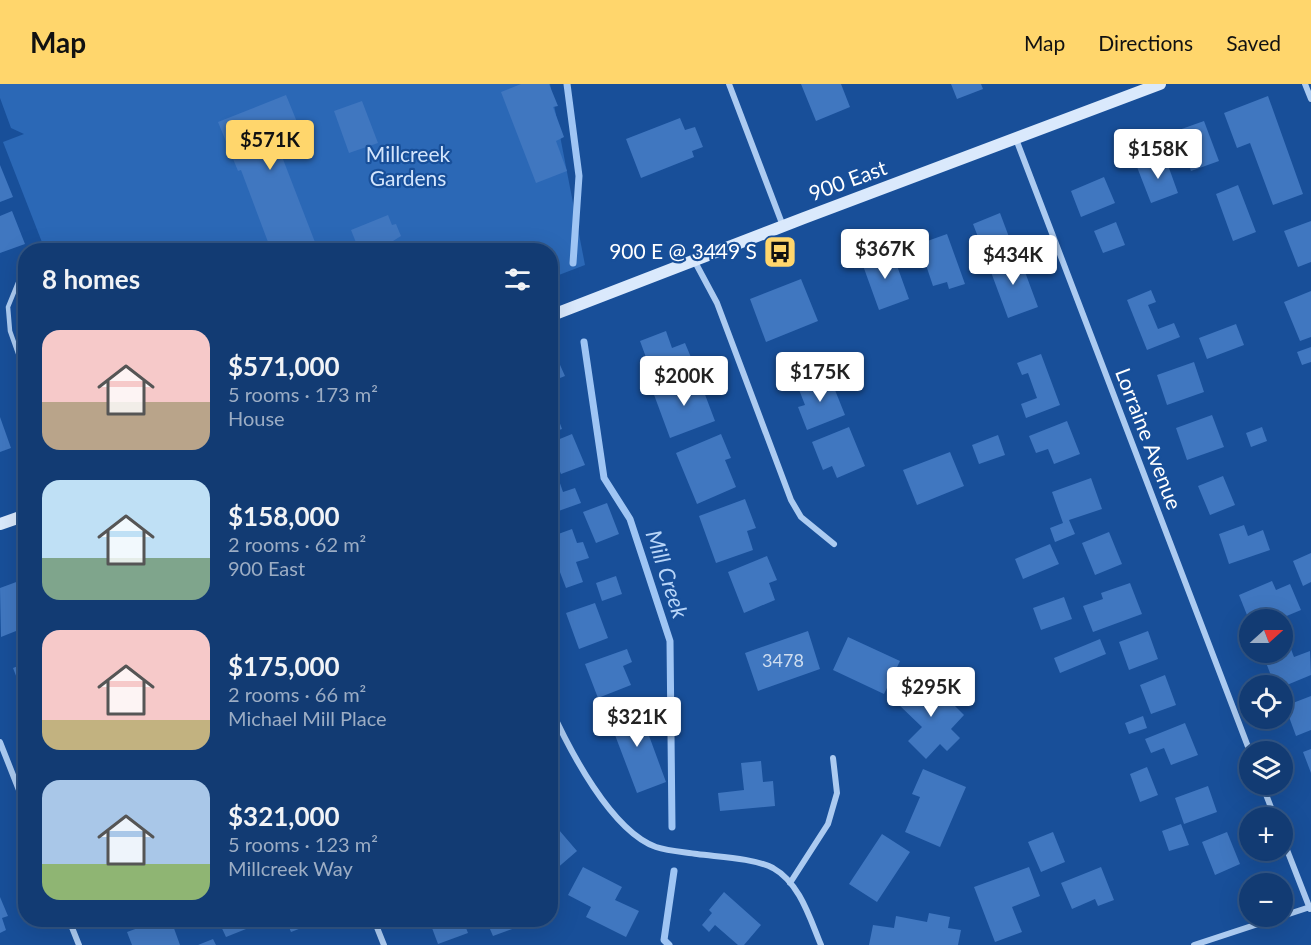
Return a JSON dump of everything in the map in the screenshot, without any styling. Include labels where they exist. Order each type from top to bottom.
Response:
[{"type":"main road","name":"900 East","points":[[558,313],[1160,84]]},
{"type":"main road","points":[[0,524],[18,518]]},
{"type":"street","points":[[729,84],[783,226]]},
{"type":"street","points":[[1305,84],[1311,99]]},
{"type":"street","name":"Lorraine Avenue","points":[[1016,139],[1246,741]]},
{"type":"street","points":[[694,260],[717,303],[790,500],[801,517],[834,544]]},
{"type":"street","points":[[558,723],[612,814],[633,834],[656,847],[763,865],[774,869],[790,884],[802,900],[821,945]]},
{"type":"street","points":[[0,742],[18,788]]},
{"type":"street","points":[[790,884],[828,824],[837,793],[832,758]]},
{"type":"street","points":[[1194,945],[1310,909],[1291,861]]},
{"type":"street","points":[[72,927],[79,945]]},
{"type":"street","points":[[377,927],[384,945]]},
{"type":"lane","points":[[18,282],[8,307],[10,331],[18,354]]},
{"type":"green space","name":"Millcreek Gardens","points":[[0,84],[550,84],[585,265],[558,275],[558,243],[42,243],[3,142],[24,134],[11,128],[0,98]]},
{"type":"building","points":[[521,84],[549,84],[558,106],[553,107],[564,137],[556,141],[567,171],[536,183],[501,92]]},
{"type":"building","points":[[801,84],[841,84],[850,107],[816,121]]},
{"type":"building","points":[[951,84],[981,84],[983,89],[957,99]]},
{"type":"building","points":[[286,95],[306,144],[281,154],[315,243],[268,243],[241,170],[238,171],[218,122]]},
{"type":"building","points":[[1268,96],[1303,194],[1273,205],[1250,143],[1237,148],[1224,113]]},
{"type":"building","points":[[362,101],[378,143],[349,153],[334,111]]},
{"type":"building","points":[[680,118],[685,130],[695,127],[703,147],[692,151],[694,157],[641,178],[626,139]]},
{"type":"building","points":[[1204,121],[1219,161],[1191,171],[1176,131]]},
{"type":"building","points":[[1165,157],[1178,193],[1151,203],[1137,167]]},
{"type":"building","points":[[0,165],[13,197],[0,202]]},
{"type":"building","points":[[1104,177],[1115,203],[1081,217],[1071,191]]},
{"type":"building","points":[[1238,185],[1256,232],[1233,241],[1216,194]]},
{"type":"building","points":[[12,211],[25,243],[18,243],[18,247],[0,253],[0,216]]},
{"type":"building","points":[[1000,213],[1015,253],[988,263],[973,224]]},
{"type":"building","points":[[388,215],[392,225],[396,224],[401,236],[393,241],[394,243],[356,243],[351,230]]},
{"type":"building","points":[[1311,221],[1311,262],[1298,267],[1284,231]]},
{"type":"building","points":[[1116,222],[1125,245],[1103,253],[1094,231]]},
{"type":"building","points":[[947,234],[965,284],[949,289],[947,282],[933,286],[919,244]]},
{"type":"building","points":[[891,249],[909,299],[879,310],[861,260]]},
{"type":"building","points":[[1018,253],[1038,307],[1008,318],[988,264]]},
{"type":"building","points":[[801,279],[818,321],[766,342],[750,299]]},
{"type":"building","points":[[1151,290],[1156,302],[1148,305],[1158,329],[1174,323],[1180,337],[1147,350],[1127,300]]},
{"type":"building","points":[[1311,291],[1311,337],[1300,341],[1284,302]]},
{"type":"building","points":[[1236,324],[1244,345],[1207,359],[1199,338]]},
{"type":"building","points":[[666,331],[672,348],[685,343],[695,367],[655,382],[640,341]]},
{"type":"building","points":[[1311,347],[1311,362],[1302,365],[1297,352]]},
{"type":"building","points":[[1041,354],[1060,405],[1026,418],[1021,404],[1037,398],[1028,373],[1022,375],[1017,363]]},
{"type":"building","points":[[558,360],[565,376],[558,379]]},
{"type":"building","points":[[1194,362],[1204,392],[1167,405],[1157,375]]},
{"type":"building","points":[[829,375],[845,415],[807,430],[798,407],[805,405],[798,387]]},
{"type":"building","points":[[698,376],[715,421],[670,438],[653,392]]},
{"type":"building","points":[[1212,415],[1224,447],[1187,460],[1176,428]]},
{"type":"building","points":[[0,417],[11,448],[0,452]]},
{"type":"building","points":[[558,418],[562,429],[558,430]]},
{"type":"building","points":[[1067,421],[1080,454],[1054,464],[1048,449],[1036,453],[1029,436]]},
{"type":"building","points":[[849,427],[865,466],[837,478],[832,466],[823,470],[812,442]]},
{"type":"building","points":[[1262,427],[1267,441],[1251,447],[1246,433]]},
{"type":"building","points":[[572,434],[585,465],[561,474],[558,467],[558,440]]},
{"type":"building","points":[[721,434],[731,458],[725,460],[736,487],[697,504],[676,453]]},
{"type":"building","points":[[998,435],[1005,455],[979,464],[972,445]]},
{"type":"building","points":[[950,452],[964,486],[917,505],[903,470]]},
{"type":"building","points":[[1223,476],[1235,505],[1210,515],[1198,486]]},
{"type":"building","points":[[558,478],[563,492],[575,488],[581,503],[558,511]]},
{"type":"building","points":[[1091,478],[1102,509],[1069,520],[1075,534],[1055,542],[1050,528],[1063,523],[1052,492]]},
{"type":"building","points":[[745,499],[756,528],[747,531],[753,550],[716,563],[699,516]]},
{"type":"building","points":[[607,503],[619,534],[596,543],[583,512]]},
{"type":"building","points":[[1244,525],[1248,536],[1263,530],[1270,550],[1229,564],[1219,534]]},
{"type":"building","points":[[572,529],[577,543],[583,542],[589,558],[576,562],[583,582],[566,588],[558,567],[558,534]]},
{"type":"building","points":[[1109,532],[1122,564],[1095,575],[1082,543]]},
{"type":"building","points":[[1050,544],[1059,564],[1023,579],[1015,559]]},
{"type":"building","points":[[1311,553],[1311,582],[1303,586],[1293,561]]},
{"type":"building","points":[[767,556],[777,580],[769,583],[775,600],[744,613],[728,572]]},
{"type":"building","points":[[616,576],[622,594],[602,601],[596,583]]},
{"type":"building","points":[[18,581],[18,630],[1,637],[0,588]]},
{"type":"building","points":[[1272,581],[1276,590],[1290,584],[1301,610],[1293,613],[1293,609],[1245,609],[1239,595]]},
{"type":"building","points":[[1130,583],[1142,614],[1093,632],[1083,606],[1103,599],[1101,593]]},
{"type":"building","points":[[1064,597],[1072,619],[1041,630],[1033,608]]},
{"type":"building","points":[[595,603],[608,638],[579,649],[566,613]]},
{"type":"building","points":[[808,631],[820,669],[758,691],[745,653]]},
{"type":"building","points":[[1148,631],[1158,659],[1129,670],[1119,642]]},
{"type":"building","points":[[848,637],[900,661],[884,694],[833,670]]},
{"type":"building","points":[[1100,639],[1106,654],[1060,673],[1054,658]]},
{"type":"building","points":[[627,649],[632,662],[623,666],[631,685],[598,698],[585,664]]},
{"type":"building","points":[[1310,651],[1311,675],[1293,682],[1293,675],[1271,675],[1266,663],[1293,663],[1293,654],[1294,657]]},
{"type":"building","points":[[18,666],[18,681],[13,668]]},
{"type":"building","points":[[1165,675],[1176,705],[1151,714],[1140,685]]},
{"type":"building","points":[[925,676],[964,715],[951,729],[960,738],[947,751],[940,744],[926,759],[908,741],[922,727],[898,704]]},
{"type":"building","points":[[1311,696],[1311,730],[1296,736],[1293,728],[1293,703]]},
{"type":"building","points":[[637,703],[666,782],[637,793],[607,714]]},
{"type":"building","points":[[1143,716],[1147,728],[1129,734],[1125,723]]},
{"type":"building","points":[[1185,723],[1198,755],[1171,765],[1164,748],[1151,753],[1145,739]]},
{"type":"building","points":[[1311,749],[1311,773],[1303,752]]},
{"type":"building","points":[[761,761],[763,782],[773,781],[775,806],[720,811],[718,793],[744,790],[741,763]]},
{"type":"building","points":[[1147,767],[1158,795],[1140,802],[1130,774]]},
{"type":"building","points":[[923,769],[966,787],[940,847],[905,832],[920,797],[912,794]]},
{"type":"building","points":[[1208,786],[1217,812],[1184,824],[1175,798]]},
{"type":"building","points":[[1181,824],[1189,845],[1169,851],[1162,831]]},
{"type":"building","points":[[558,829],[577,851],[558,867]]},
{"type":"building","points":[[1053,832],[1065,862],[1041,872],[1028,842]]},
{"type":"building","points":[[1227,832],[1240,864],[1215,875],[1202,842]]},
{"type":"building","points":[[882,834],[910,852],[877,902],[849,884]]},
{"type":"building","points":[[583,867],[622,887],[615,900],[639,911],[626,937],[586,917],[591,907],[568,895]]},
{"type":"building","points":[[1029,867],[1040,896],[1012,907],[1022,932],[995,942],[974,887]]},
{"type":"building","points":[[1101,867],[1114,900],[1098,906],[1095,899],[1072,909],[1061,883]]},
{"type":"building","points":[[724,892],[761,925],[744,945],[738,945],[715,925],[709,932],[702,925],[712,913],[709,910]]},
{"type":"building","points":[[0,897],[8,916],[2,918],[6,930],[0,933]]},
{"type":"building","points":[[929,913],[950,917],[948,928],[961,930],[958,945],[869,945],[873,925],[894,928],[896,916],[927,922]]},
{"type":"building","points":[[141,927],[174,927],[180,945],[132,945],[127,932]]},
{"type":"building","points":[[221,927],[251,927],[226,937]]},
{"type":"building","points":[[289,927],[304,927],[291,932]]},
{"type":"building","points":[[432,927],[466,927],[468,933],[438,944]]},
{"type":"building","points":[[489,927],[518,927],[493,936]]},
{"type":"building","points":[[213,939],[216,945],[198,945]]},
{"type":"waterway","name":"Mill Creek","points":[[567,84],[579,176],[573,263]]},
{"type":"waterway","name":"Mill Creek","points":[[584,342],[604,478],[630,519],[670,641],[672,827]]},
{"type":"waterway","name":"Mill Creek","points":[[669,945],[664,940],[674,871]]},
{"type":"place","name":"900 E @ 3449 S","points":[[780,252]]}]
